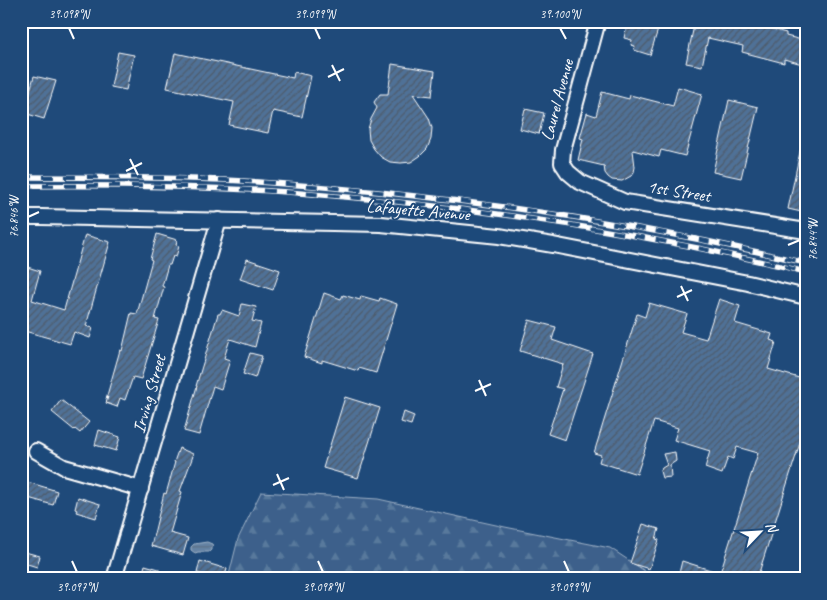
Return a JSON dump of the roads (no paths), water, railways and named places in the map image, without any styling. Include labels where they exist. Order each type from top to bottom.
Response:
[{"type":"street","name":"Laurel Avenue","points":[[562,159],[562,150],[578,99],[598,21]]},
{"type":"street","name":"1st Street","points":[[562,159],[562,163],[574,178],[595,190],[625,202],[806,231]]},
{"type":"street","name":"Lafayette Avenue","points":[[21,217],[381,224],[499,236],[553,245],[806,297]]},
{"type":"street","name":"Irving Street","points":[[114,579],[219,220]]},
{"type":"street","points":[[36,452],[64,467],[141,489]]},
{"type":"railway","points":[[21,177],[244,181],[386,193],[526,210],[597,221],[667,233],[806,263]]},
{"type":"railway","points":[[21,186],[210,188],[384,200],[506,215],[626,234],[806,272]]}]
